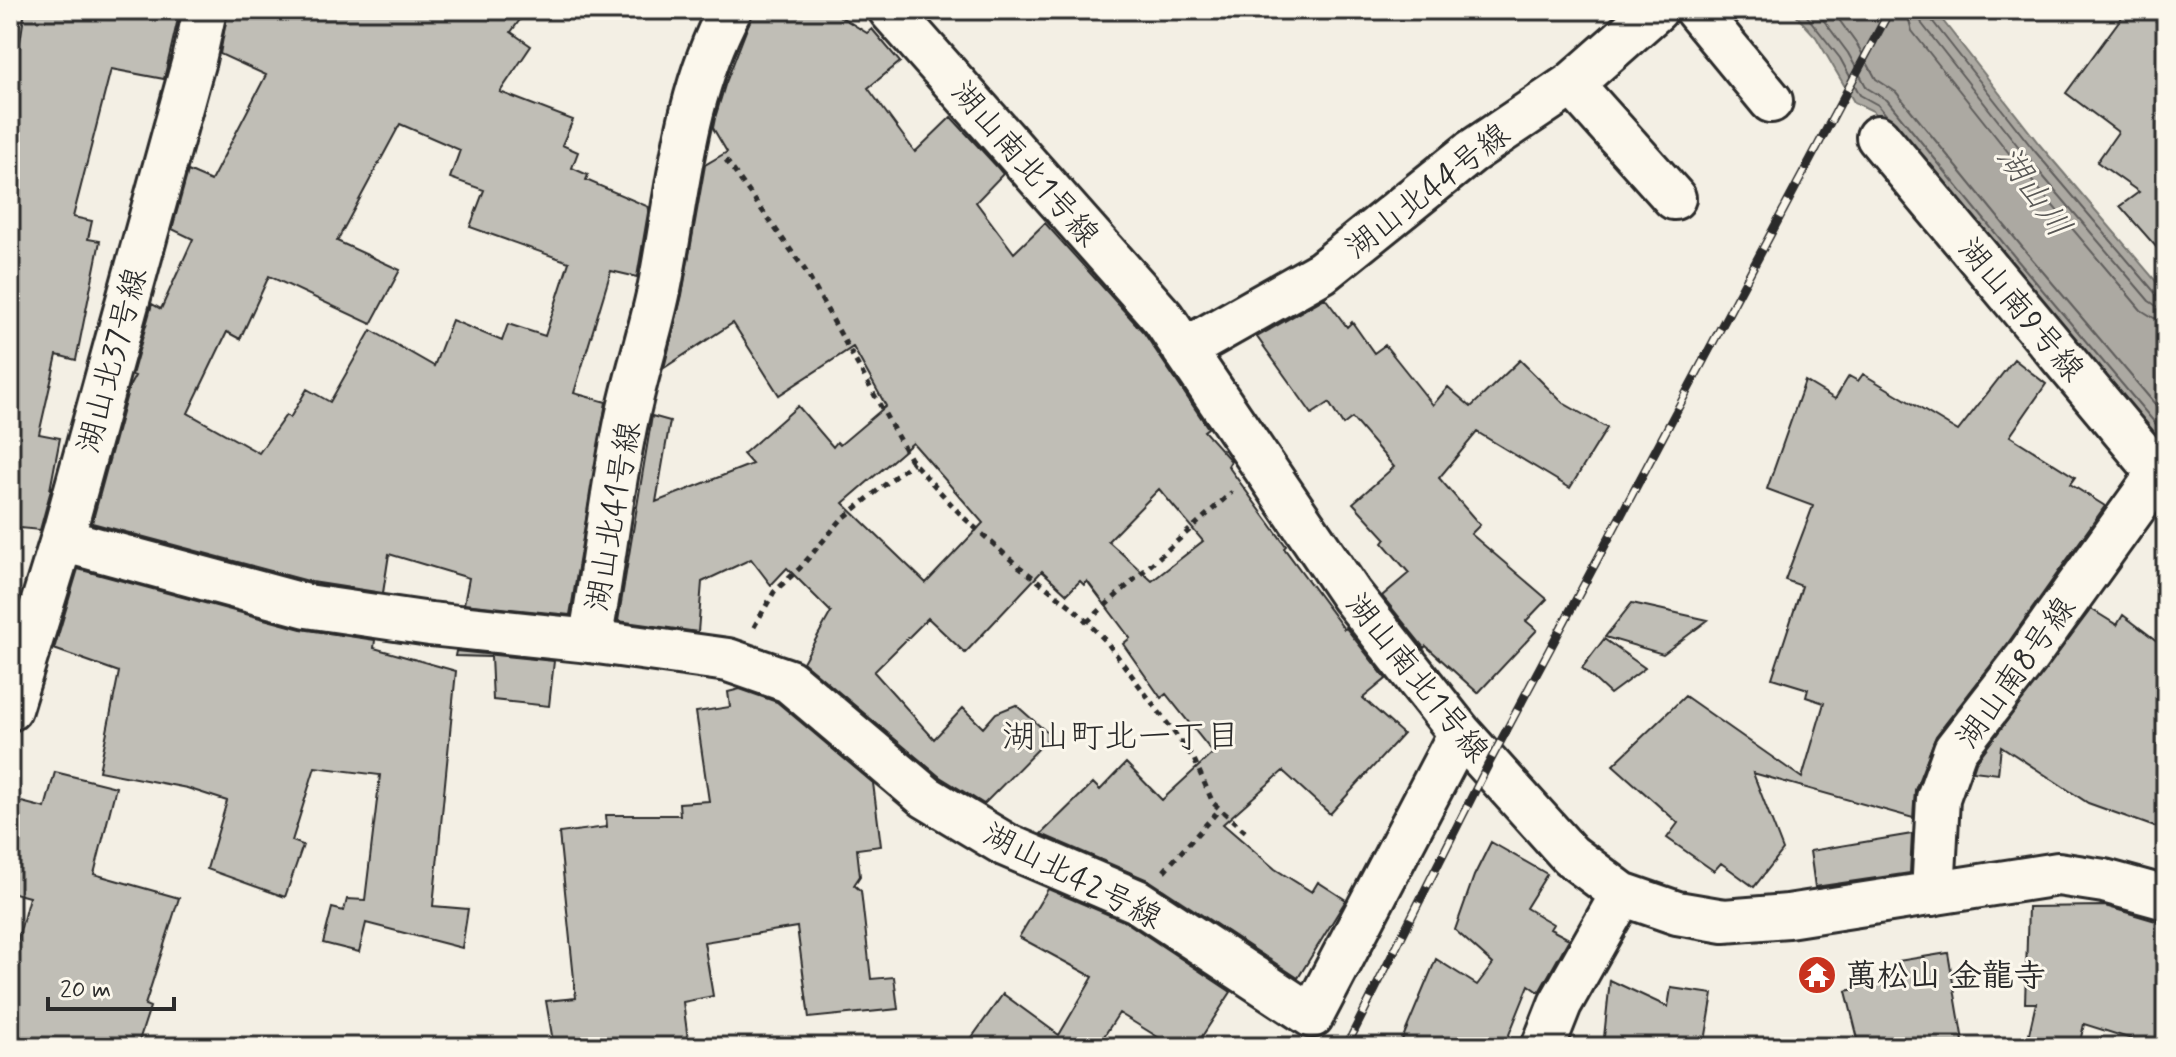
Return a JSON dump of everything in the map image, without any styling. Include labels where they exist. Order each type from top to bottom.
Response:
[{"type":"street","name":"湖山北37号線","points":[[10,709],[62,540],[194,60],[205,10]]},
{"type":"street","name":"湖山北41号線","points":[[62,540],[307,606],[430,624],[590,641],[624,432],[659,292],[691,114],[696,92],[730,10]]},
{"type":"street","name":"湖山南北1号線","points":[[890,10],[1163,318],[1351,595],[1460,733],[1570,855],[1622,894],[1677,913],[1724,921],[1788,916],[2058,874],[2104,881],[2166,898]]},
{"type":"street","name":"湖山北44号線","points":[[1184,350],[1322,272],[1471,152],[1572,84],[1656,10]]},
{"type":"street","points":[[1696,10],[1771,101]]},
{"type":"street","points":[[1572,84],[1674,198]]},
{"type":"street","name":"湖山南9号線","points":[[1878,137],[2162,478]]},
{"type":"street","name":"湖山南8号線","points":[[1933,894],[1938,798],[1955,750],[2162,478]]},
{"type":"street","name":"湖山北42号線","points":[[590,641],[728,660],[789,681],[926,797],[1006,845],[1137,901],[1312,1016],[1460,733]]},
{"type":"street","points":[[1543,1047],[1560,1004],[1622,894]]},
{"type":"path","points":[[691,114],[805,270],[913,462],[963,517],[1106,641],[1194,759],[1213,803],[1246,832]]},
{"type":"path","points":[[742,664],[752,631],[774,592],[800,568],[841,520],[913,462]]},
{"type":"path","points":[[1087,622],[1263,465]]},
{"type":"path","points":[[1137,901],[1219,810]]},
{"type":"water","name":"湖山川","points":[[1791,10],[1936,12],[2039,144],[2166,293],[2166,463],[1873,111],[1854,102],[1816,37]]},
{"type":"building","points":[[25,10],[180,10],[164,79],[111,69],[73,217],[92,221],[88,239],[100,241],[76,360],[57,355],[39,434],[60,438],[40,530],[10,527],[10,54],[18,55]]},
{"type":"building","points":[[228,10],[527,10],[511,32],[531,46],[500,92],[573,120],[562,145],[578,152],[572,168],[588,175],[586,180],[649,207],[637,277],[611,271],[574,393],[606,402],[570,615],[464,604],[469,578],[389,554],[383,593],[312,582],[92,523],[129,387],[135,376],[132,375],[152,304],[161,309],[193,239],[172,229],[188,171],[211,181],[266,75],[220,54]],"holes":[[[400,124],[460,150],[450,178],[484,190],[470,227],[569,262],[545,336],[508,324],[502,341],[452,320],[434,366],[371,330],[330,402],[307,389],[290,418],[286,415],[259,453],[188,413],[227,332],[240,339],[269,276],[371,324],[400,270],[337,241]]]},
{"type":"building","points":[[754,10],[830,10],[867,33],[872,29],[900,62],[868,88],[915,152],[951,117],[998,168],[1003,174],[976,202],[1014,253],[1045,223],[1144,333],[1208,428],[1204,431],[1231,461],[1228,466],[1286,546],[1284,548],[1344,629],[1386,679],[1363,698],[1403,734],[1330,814],[1283,771],[1223,824],[1275,869],[1312,892],[1318,882],[1346,900],[1298,978],[1150,881],[1041,834],[1093,783],[1100,790],[1126,763],[1162,800],[1213,753],[1166,694],[1161,698],[1123,644],[1130,638],[1087,581],[1084,585],[1080,581],[1067,594],[1042,571],[965,653],[928,618],[874,672],[934,739],[963,708],[983,728],[996,713],[1016,705],[1051,736],[984,804],[940,777],[803,662],[831,612],[787,568],[771,585],[751,559],[702,582],[698,632],[618,621],[652,416],[670,421],[656,502],[752,464],[743,454],[798,406],[833,447],[837,442],[840,445],[886,406],[853,347],[779,395],[733,323],[664,368],[682,295],[705,165],[727,152],[713,128],[725,85]],"holes":[[[913,443],[983,523],[926,583],[843,503]],[[1159,489],[1203,541],[1152,581],[1108,541]]]},
{"type":"building","points":[[2127,10],[2166,10],[2166,258],[2120,206],[2139,192],[2097,162],[2118,132],[2066,93]]},
{"type":"building","points":[[1325,298],[1347,327],[1352,322],[1374,353],[1385,345],[1433,405],[1448,387],[1471,407],[1520,360],[1563,403],[1607,428],[1570,488],[1477,432],[1439,478],[1480,525],[1471,534],[1547,599],[1526,621],[1537,630],[1478,693],[1426,646],[1424,648],[1382,596],[1409,573],[1383,543],[1386,539],[1353,503],[1394,467],[1352,418],[1343,425],[1329,403],[1312,414],[1257,337]]},
{"type":"building","points":[[2014,359],[2046,384],[2010,436],[2075,477],[2070,484],[2105,506],[2008,643],[1936,736],[1915,790],[1913,818],[1753,773],[1783,850],[1754,887],[1721,863],[1714,871],[1667,838],[1678,823],[1613,765],[1685,696],[1802,778],[1824,703],[1806,697],[1808,689],[1772,678],[1802,586],[1785,580],[1813,506],[1767,489],[1805,381],[1835,399],[1849,376],[1858,381],[1863,374],[1958,431]]},
{"type":"building","points":[[78,569],[301,629],[375,640],[374,648],[456,671],[433,906],[468,909],[462,948],[366,923],[359,952],[323,943],[332,908],[344,911],[347,899],[365,900],[380,775],[315,767],[292,841],[303,845],[285,897],[207,869],[227,801],[187,788],[99,771],[119,672],[54,649]]},
{"type":"building","points":[[1632,603],[1708,620],[1663,654],[1605,637]]},
{"type":"building","points":[[2091,609],[2117,625],[2123,615],[2166,648],[2166,831],[2088,803],[2001,746],[1998,774],[1973,771],[1976,762]]},
{"type":"building","points":[[1604,639],[1645,668],[1610,694],[1582,668]]},
{"type":"building","points":[[456,651],[554,661],[549,706],[493,700],[491,657],[455,656]]},
{"type":"building","points":[[740,689],[777,702],[873,783],[881,846],[857,849],[860,876],[854,885],[861,891],[871,979],[894,977],[898,1009],[809,1018],[797,927],[704,942],[713,996],[683,1002],[689,1047],[554,1047],[546,1001],[576,998],[559,833],[607,827],[606,815],[680,815],[679,803],[709,801],[696,712],[730,707],[728,692]]},
{"type":"building","points":[[55,772],[116,787],[94,874],[179,898],[145,1005],[150,1007],[137,1047],[10,1047],[10,970],[29,897],[10,892],[10,799],[45,808]]},
{"type":"building","points":[[1912,834],[1910,873],[1815,887],[1810,851]]},
{"type":"building","points":[[1491,842],[1547,874],[1526,908],[1553,924],[1550,929],[1569,939],[1539,992],[1529,985],[1504,1047],[1399,1047],[1436,959],[1477,985],[1493,964],[1455,930],[1474,876]]},
{"type":"building","points":[[1048,889],[1126,922],[1231,992],[1195,1047],[1174,1047],[1119,1013],[1097,1047],[965,1047],[1003,994],[1059,1035],[1093,977],[1019,937]]},
{"type":"building","points":[[2105,906],[2166,924],[2166,1047],[2157,1047],[2084,1024],[2080,1042],[2073,1040],[2072,1047],[2026,1047],[2036,1003],[2025,1003],[2028,907]]},
{"type":"building","points":[[1948,953],[1964,1047],[1860,1047],[1846,991],[1901,978],[1898,961]]},
{"type":"building","points":[[1610,980],[1668,1007],[1671,988],[1713,994],[1704,1047],[1603,1047]]},
{"type":"railway","points":[[1346,1047],[1488,765],[1890,10]]},
{"type":"place","name":"萬松山 金龍寺","points":[[1817,975]]},
{"type":"district","name":"湖山町北一丁目","points":[[1121,735]]}]
